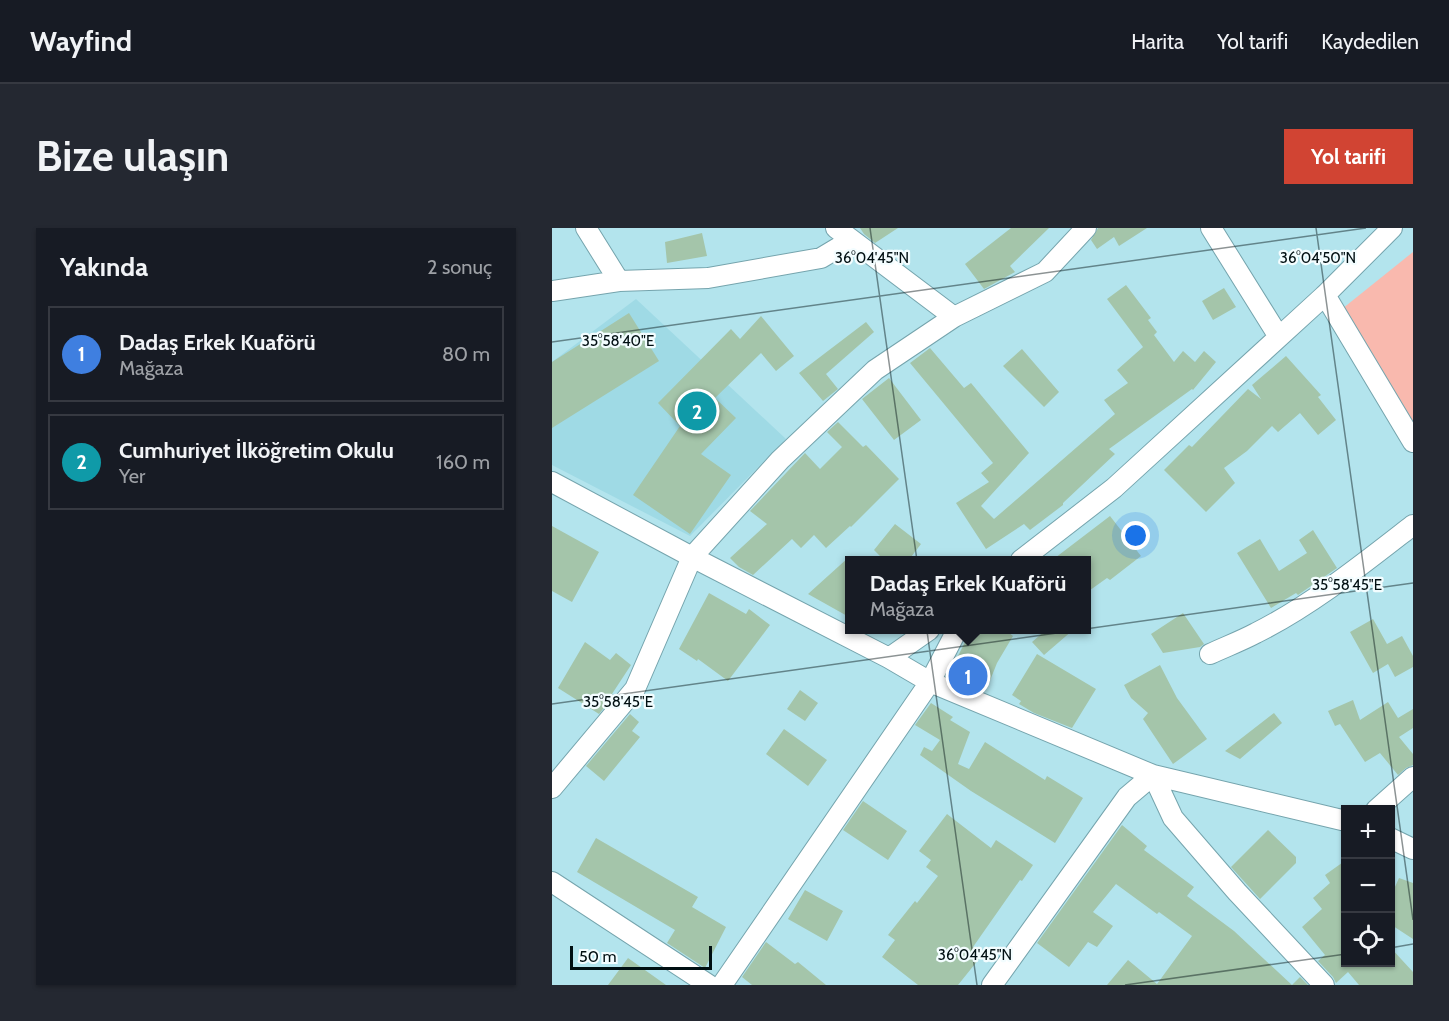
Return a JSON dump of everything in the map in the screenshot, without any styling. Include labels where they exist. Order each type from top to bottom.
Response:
[{"type":"street","points":[[586,228],[619,280]]},
{"type":"street","points":[[552,788],[634,689],[692,557],[780,460],[875,370],[954,317],[1045,272],[1086,228]]},
{"type":"street","points":[[1211,228],[1279,337]]},
{"type":"street","points":[[1027,556],[1114,488],[1325,295],[1392,228]]},
{"type":"street","points":[[552,291],[619,280],[708,278],[821,258],[844,234],[954,317]]},
{"type":"street","points":[[1325,295],[1413,442]]},
{"type":"street","points":[[552,482],[889,658],[930,682],[1153,775],[1341,819]]},
{"type":"street","points":[[1210,654],[1257,633],[1306,603],[1366,562],[1413,525]]},
{"type":"street","points":[[889,658],[922,634]]},
{"type":"street","points":[[722,985],[930,682],[955,634]]},
{"type":"street","points":[[992,985],[1127,797],[1153,775]]},
{"type":"street","points":[[1153,775],[1173,818],[1237,892],[1324,985]]},
{"type":"street","points":[[1382,805],[1413,777]]},
{"type":"street","points":[[1395,840],[1413,849]]},
{"type":"street","points":[[552,882],[709,985]]},
{"type":"shaded area","points":[[1413,252],[1413,444],[1342,309]]},
{"type":"shaded area","points":[[636,299],[786,439],[690,536],[552,465],[552,362]]},
{"type":"building","points":[[860,228],[898,228],[875,243]]},
{"type":"building","points":[[1011,228],[1049,228],[1010,266],[1015,272],[984,289],[965,264]]},
{"type":"building","points":[[1098,228],[1147,228],[1119,246],[1114,237],[1097,249],[1091,240]]},
{"type":"building","points":[[702,233],[707,256],[667,263],[665,242]]},
{"type":"building","points":[[1126,285],[1151,318],[1148,320],[1157,332],[1154,335],[1174,362],[1183,351],[1195,362],[1204,351],[1216,362],[1193,390],[1109,449],[1115,454],[1063,505],[1030,530],[1024,524],[986,549],[956,503],[989,482],[981,473],[993,463],[910,363],[930,348],[964,388],[971,383],[1029,453],[981,506],[994,519],[1115,414],[1104,400],[1128,383],[1117,370],[1143,347],[1107,299]]},
{"type":"building","points":[[1224,288],[1236,307],[1213,320],[1202,301]]},
{"type":"building","points":[[629,313],[659,361],[552,428],[552,362]]},
{"type":"building","points":[[761,316],[794,356],[776,371],[761,353],[715,398],[736,418],[701,454],[731,475],[690,534],[633,495],[680,426],[658,403],[731,329],[740,339]]},
{"type":"building","points":[[866,322],[874,332],[826,374],[838,389],[823,401],[799,373]]},
{"type":"building","points":[[1022,349],[1059,392],[1044,407],[1003,366]]},
{"type":"building","points":[[1286,356],[1321,395],[1318,397],[1336,420],[1318,435],[1300,413],[1278,432],[1272,426],[1247,451],[1224,468],[1235,483],[1206,512],[1164,470],[1189,445],[1192,447],[1248,389],[1261,399],[1252,385]]},
{"type":"building","points":[[889,378],[921,420],[894,440],[862,399]]},
{"type":"building","points":[[838,422],[863,447],[866,445],[899,479],[851,527],[826,548],[814,535],[801,548],[792,539],[753,575],[739,567],[730,558],[767,524],[750,511],[805,453],[820,469],[842,447],[827,432]]},
{"type":"building","points":[[1110,516],[1141,556],[1110,580],[1107,578],[1091,589],[1091,556],[1058,556]]},
{"type":"building","points":[[895,524],[921,544],[912,556],[880,556],[874,550]]},
{"type":"building","points":[[552,526],[599,552],[572,602],[552,591]]},
{"type":"building","points":[[1313,530],[1337,568],[1298,595],[1296,593],[1271,608],[1237,553],[1260,539],[1279,571],[1307,553],[1299,540]]},
{"type":"building","points":[[845,561],[845,615],[808,594]]},
{"type":"building","points":[[709,593],[746,614],[749,609],[770,625],[728,681],[698,659],[697,661],[679,649]]},
{"type":"building","points":[[1183,613],[1204,644],[1200,647],[1163,653],[1151,634]]},
{"type":"building","points":[[1373,619],[1387,644],[1402,636],[1413,656],[1413,667],[1395,677],[1388,664],[1373,673],[1350,632]]},
{"type":"building","points":[[969,634],[1010,634],[1013,636],[997,663],[987,688],[950,672]]},
{"type":"building","points":[[1041,634],[1068,634],[1044,655],[1032,642]]},
{"type":"building","points":[[585,642],[610,660],[616,653],[631,665],[610,697],[612,698],[599,714],[558,688]]},
{"type":"building","points":[[1037,654],[1096,689],[1072,728],[1034,713],[1019,704],[1021,701],[1012,695]]},
{"type":"building","points":[[1160,665],[1177,698],[1207,739],[1173,764],[1143,719],[1148,713],[1131,698],[1124,685]]},
{"type":"building","points":[[800,690],[818,703],[805,721],[787,709]]},
{"type":"building","points":[[1353,700],[1360,720],[1388,702],[1398,718],[1413,709],[1413,728],[1399,737],[1413,754],[1413,765],[1398,775],[1380,753],[1365,762],[1340,724],[1335,726],[1328,711]]},
{"type":"building","points":[[931,703],[953,717],[950,720],[970,732],[958,764],[969,769],[985,742],[1045,780],[1047,776],[1083,798],[1055,843],[971,791],[920,755],[924,747],[932,751],[940,740],[915,725]]},
{"type":"building","points":[[1274,713],[1282,723],[1240,759],[1225,751]]},
{"type":"building","points":[[630,714],[639,722],[632,731],[640,737],[604,781],[586,766]]},
{"type":"building","points":[[784,729],[827,760],[808,786],[766,754]]},
{"type":"building","points":[[863,801],[907,831],[888,860],[843,830]]},
{"type":"building","points":[[947,814],[991,848],[996,840],[1033,865],[973,947],[983,954],[958,985],[918,985],[882,957],[895,940],[888,935],[938,876],[926,867],[931,860],[919,851]]},
{"type":"building","points":[[1122,825],[1147,846],[1144,850],[1194,887],[1187,896],[1234,931],[1292,985],[1107,985],[1128,960],[1157,984],[1192,936],[1116,884],[1093,912],[1113,926],[1097,947],[1088,942],[1069,967],[1037,943]]},
{"type":"building","points":[[1268,830],[1296,857],[1296,863],[1260,899],[1231,867]]},
{"type":"building","points":[[596,838],[698,897],[692,907],[726,927],[705,968],[667,943],[675,930],[577,872]]},
{"type":"building","points":[[1341,864],[1341,967],[1395,967],[1395,952],[1413,972],[1413,985],[1359,985],[1348,972],[1336,983],[1318,961],[1325,955],[1302,927],[1322,909],[1313,898],[1330,883],[1325,875]]},
{"type":"building","points":[[1399,878],[1413,883],[1413,939],[1395,927],[1395,887]]},
{"type":"building","points":[[805,890],[843,911],[827,941],[788,919]]},
{"type":"building","points":[[766,942],[795,964],[798,962],[826,985],[752,985],[742,977]]},
{"type":"building","points":[[628,958],[666,985],[608,985]]},
{"type":"building","points":[[1300,977],[1308,985],[1292,985]]},
{"type":"place","name":"Cumhuriyet İlköğretim Okulu","points":[[697,411]]},
{"type":"place","name":"Dadaş Erkek Kuaförü","points":[[968,676]]}]
